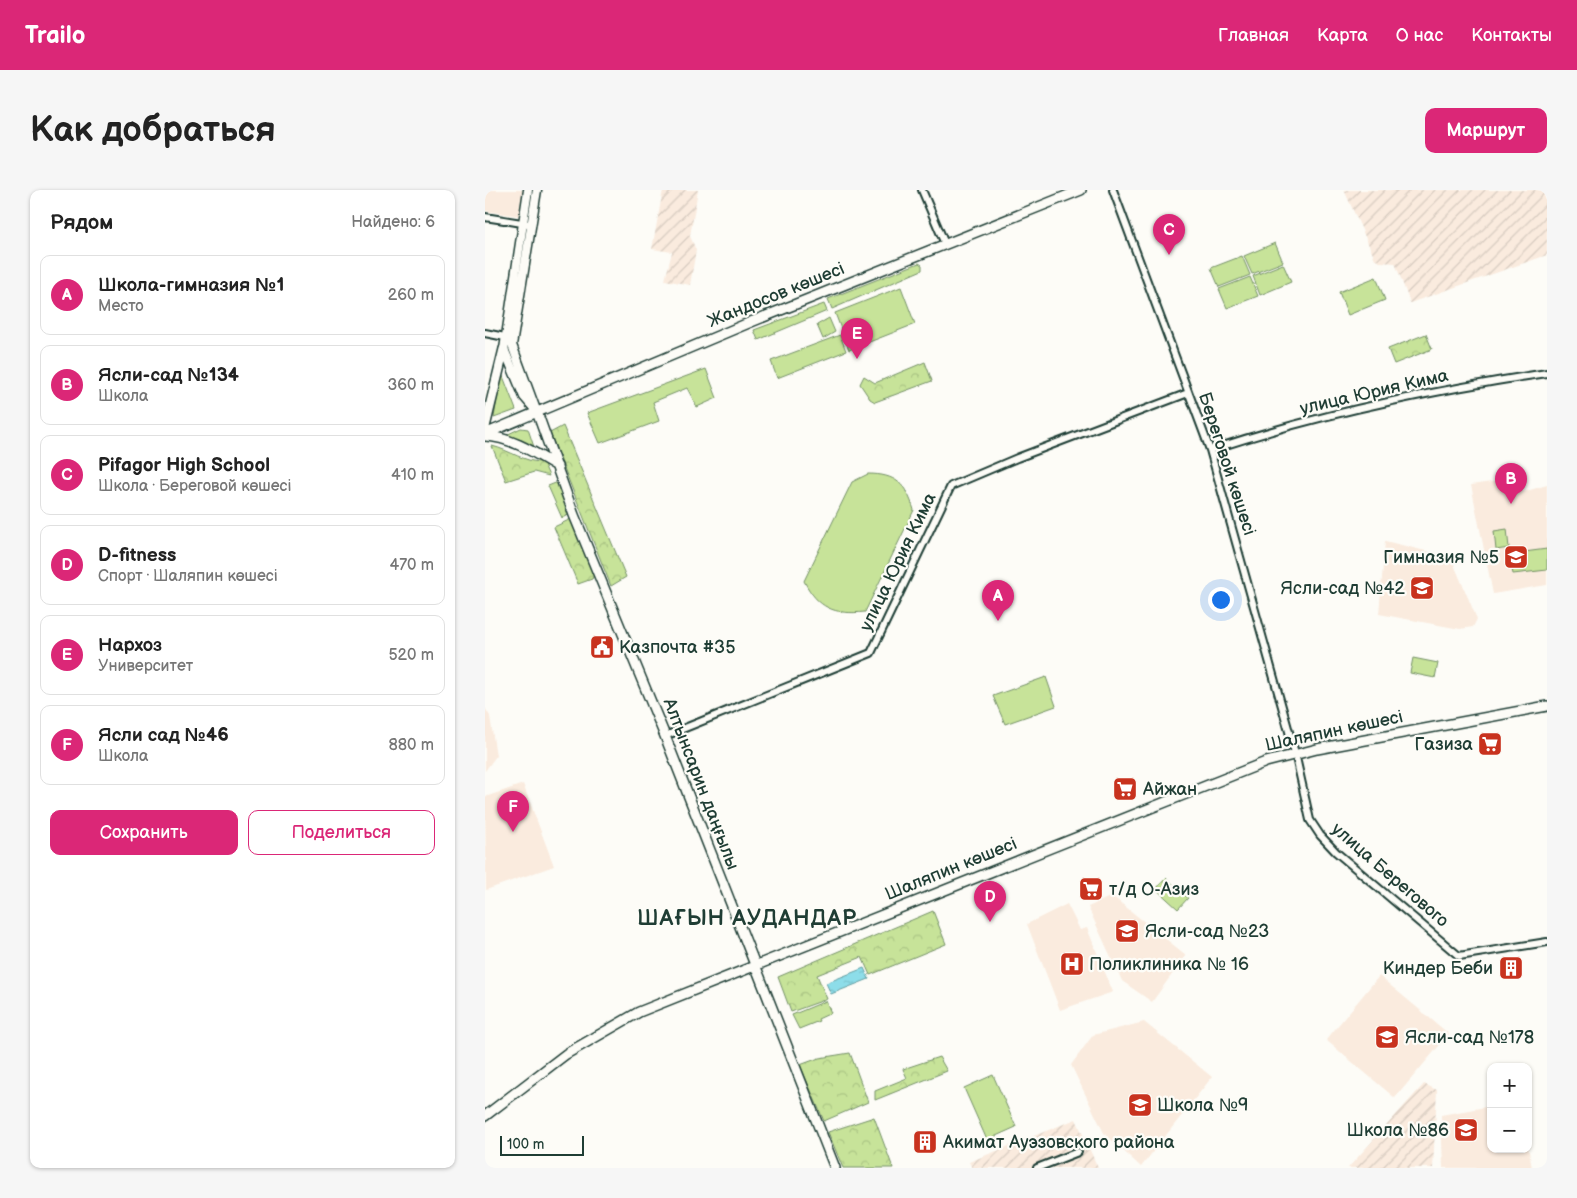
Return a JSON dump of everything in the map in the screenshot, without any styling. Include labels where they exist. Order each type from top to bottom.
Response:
[{"type":"main road","name":"Жандосов көшесі","points":[[485,435],[945,244],[1081,190]]},
{"type":"main road","points":[[485,428],[504,349]]},
{"type":"main road","name":"Алтынсарин даңғылы","points":[[537,412],[574,515],[665,736],[835,1168]]},
{"type":"main road","points":[[485,435],[503,438],[557,466]]},
{"type":"main road","name":"Шаляпин көшесі","points":[[485,1116],[551,1065],[606,1029],[667,999],[1266,762],[1295,753],[1547,706]]},
{"type":"street","points":[[528,190],[527,224],[512,345],[537,412]]},
{"type":"street","points":[[537,190],[527,224],[504,349],[524,397],[537,412]]},
{"type":"street","points":[[922,190],[945,244]]},
{"type":"street","name":"Береговой көшесі","points":[[1113,190],[1210,450],[1295,753]]},
{"type":"street","points":[[485,217],[527,224]]},
{"type":"street","points":[[485,332],[505,337]]},
{"type":"street","name":"улица Юрия Кима","points":[[1210,450],[1276,430],[1375,405],[1547,373]]},
{"type":"street","name":"улица Юрия Кима","points":[[665,736],[871,653],[951,486],[1017,458],[1189,393]]},
{"type":"street","name":"улица Берегового","points":[[1295,753],[1307,811],[1320,836],[1336,852],[1459,956],[1547,942]]},
{"type":"street","points":[[1037,1168],[1078,1152]]},
{"type":"shaded area","points":[[485,190],[523,190],[519,216],[485,211]]},
{"type":"shaded area","points":[[663,190],[698,190],[690,236],[696,250],[690,285],[665,280],[672,252],[652,249]]},
{"type":"shaded area","points":[[1344,190],[1542,190],[1547,203],[1547,255],[1410,303],[1395,263],[1380,262],[1375,259]]},
{"type":"shaded area","points":[[1512,479],[1521,486],[1523,492],[1547,485],[1547,585],[1493,594],[1471,485]]},
{"type":"shaded area","name":"Ясли-сад №42","points":[[1385,541],[1446,556],[1453,562],[1477,619],[1473,627],[1460,629],[1379,614]]},
{"type":"shaded area","points":[[485,708],[490,716],[496,756],[485,771]]},
{"type":"shaded area","points":[[523,784],[554,866],[486,890],[485,797]]},
{"type":"shaded area","name":"Ясли-сад №23","points":[[1112,896],[1186,955],[1152,1002],[1122,981],[1088,907]]},
{"type":"shaded area","name":"Поликлиника № 16","points":[[1067,904],[1080,930],[1087,928],[1113,992],[1060,1010],[1027,924]]},
{"type":"shaded area","name":"Ясли-сад №178","points":[[1379,976],[1449,1034],[1395,1098],[1326,1040]]},
{"type":"shaded area","name":"Школа №9","points":[[1144,1022],[1212,1077],[1141,1167],[1104,1133],[1071,1065],[1093,1035]]},
{"type":"shaded area","points":[[1424,1084],[1437,1090],[1433,1168],[1348,1168]]},
{"type":"shaded area","name":"Школа №86","points":[[1487,1107],[1487,1153],[1529,1153],[1532,1168],[1443,1168],[1441,1115]]},
{"type":"shaded area","points":[[1076,1119],[1098,1168],[972,1168],[969,1162]]},
{"type":"green space","points":[[1275,243],[1283,262],[1252,274],[1244,256]]},
{"type":"green space","points":[[1242,256],[1250,275],[1219,287],[1211,268]]},
{"type":"green space","points":[[919,263],[922,265],[922,270],[832,309],[828,299]]},
{"type":"green space","points":[[1283,264],[1291,282],[1260,295],[1253,276]]},
{"type":"green space","points":[[1250,277],[1258,296],[1227,308],[1219,289]]},
{"type":"green space","points":[[1376,277],[1385,300],[1348,315],[1339,292]]},
{"type":"green space","points":[[901,287],[915,324],[849,350],[835,313]]},
{"type":"green space","points":[[824,304],[827,311],[758,340],[754,330]]},
{"type":"green space","points":[[829,318],[835,332],[823,339],[817,325]]},
{"type":"green space","points":[[1426,334],[1432,349],[1394,364],[1388,349]]},
{"type":"green space","points":[[840,335],[846,351],[777,378],[771,361]]},
{"type":"green space","points":[[925,362],[932,381],[875,402],[870,399],[860,384],[864,376],[875,383]]},
{"type":"green space","points":[[706,369],[717,398],[697,407],[687,388],[653,402],[659,421],[600,443],[587,413]]},
{"type":"green space","points":[[501,371],[516,410],[494,418]]},
{"type":"green space","points":[[563,426],[626,577],[611,586],[550,433]]},
{"type":"green space","points":[[521,428],[528,429],[535,450],[502,437]]},
{"type":"green space","points":[[492,446],[530,460],[543,462],[549,476],[534,472],[506,481]]},
{"type":"green space","points":[[868,474],[886,476],[899,482],[907,493],[914,510],[865,612],[836,611],[828,608],[815,598],[804,581],[852,482]]},
{"type":"green space","points":[[558,482],[570,514],[562,518],[548,486]]},
{"type":"green space","points":[[571,519],[594,575],[592,579],[578,584],[554,527]]},
{"type":"green space","points":[[1507,529],[1509,548],[1496,550],[1494,531]]},
{"type":"green space","points":[[1547,549],[1547,570],[1513,574],[1509,554]]},
{"type":"green space","points":[[1413,658],[1438,663],[1435,678],[1410,673]]},
{"type":"green space","points":[[1046,677],[1056,706],[1005,724],[993,696]]},
{"type":"green space","points":[[1166,878],[1188,898],[1178,909],[1156,889]]},
{"type":"green space","points":[[933,911],[946,944],[870,975],[862,957],[817,975],[827,999],[791,1012],[778,977]]},
{"type":"green space","points":[[826,1001],[831,1013],[818,1019],[819,1021],[799,1029],[792,1015]]},
{"type":"green space","points":[[850,1053],[868,1102],[824,1121],[800,1065],[819,1058]]},
{"type":"green space","points":[[939,1057],[947,1071],[875,1100],[875,1091],[907,1078],[903,1069]]},
{"type":"green space","points":[[993,1075],[1016,1127],[987,1140],[964,1088]]},
{"type":"green space","points":[[874,1117],[893,1168],[843,1168],[828,1132]]},
{"type":"water","points":[[864,968],[869,979],[831,994],[826,983]]},
{"type":"place","name":"Pifagor High School","points":[[1169,255]]},
{"type":"place","name":"Нархоз","points":[[857,359]]},
{"type":"place","name":"Ясли-сад №134","points":[[1511,504]]},
{"type":"place","name":"Гимназия №5","points":[[1516,557]]},
{"type":"place","name":"Ясли-сад №42","points":[[1422,588]]},
{"type":"place","name":"Школа-гимназия №1","points":[[998,621]]},
{"type":"place","name":"Казпочта #35","points":[[602,647]]},
{"type":"place","name":"Газиза","points":[[1490,744]]},
{"type":"place","name":"Айжан","points":[[1125,789]]},
{"type":"place","name":"Ясли сад №46","points":[[513,832]]},
{"type":"place","name":"т/д О-Азиз","points":[[1091,889]]},
{"type":"place","name":"D-fitness","points":[[990,922]]},
{"type":"place","name":"Ясли-сад №23","points":[[1127,931]]},
{"type":"place","name":"Поликлиника № 16","points":[[1072,964]]},
{"type":"place","name":"Киндер Беби","points":[[1511,968]]},
{"type":"place","name":"Ясли-сад №178","points":[[1387,1037]]},
{"type":"place","name":"Школа №9","points":[[1140,1105]]},
{"type":"place","name":"Школа №86","points":[[1466,1130]]},
{"type":"place","name":"Акимат Ауэзовского района","points":[[925,1142]]},
{"type":"district","name":"ШАҒЫН АУДАНДАР","points":[[747,918]]}]
